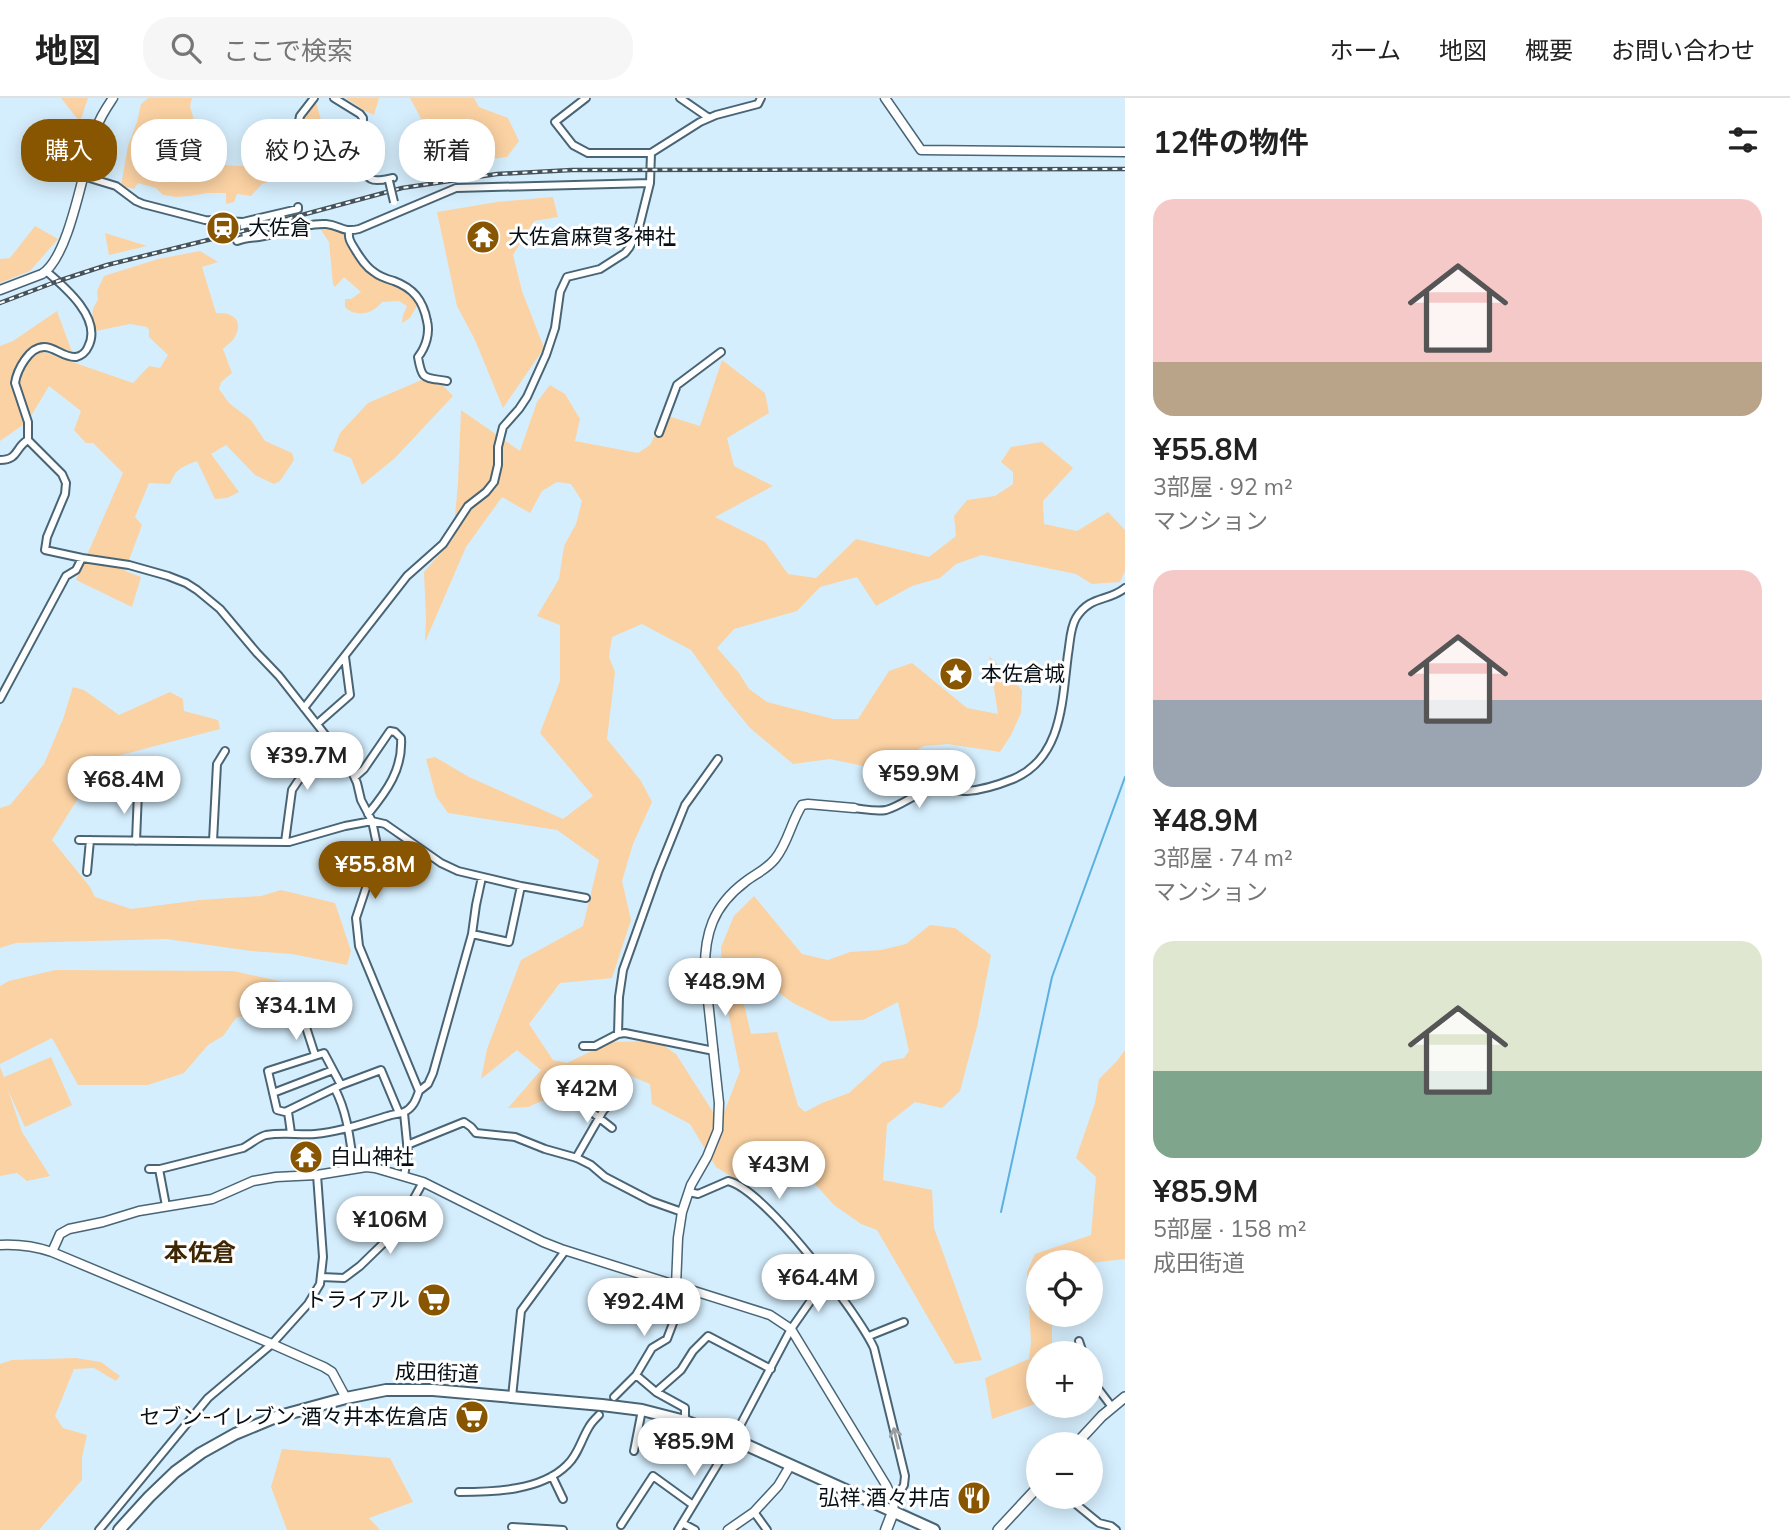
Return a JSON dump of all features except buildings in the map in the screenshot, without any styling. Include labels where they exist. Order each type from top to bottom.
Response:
[{"type":"highway","name":"成田街道","points":[[119,1530],[166,1480],[201,1453],[235,1434],[276,1417],[346,1398],[386,1390],[433,1390],[642,1410],[685,1421],[893,1507],[934,1530]]},
{"type":"main road","points":[[1087,1432],[1112,1406],[1125,1397]]},
{"type":"main road","points":[[998,1530],[1026,1499]]},
{"type":"main road","points":[[886,1530],[893,1507]]},
{"type":"street","points":[[100,119],[113,98]]},
{"type":"street","points":[[299,119],[314,98]]},
{"type":"street","points":[[334,98],[363,118],[360,159],[371,179],[390,179],[397,214]]},
{"type":"street","points":[[586,98],[555,122],[573,145],[588,153],[651,153],[693,126],[709,118],[758,104],[761,98]]},
{"type":"street","points":[[680,98],[709,118]]},
{"type":"street","points":[[885,98],[921,150],[1125,152]]},
{"type":"street","points":[[304,708],[407,576],[443,544],[468,506],[494,482],[503,427],[527,397],[546,355],[555,328],[559,292],[567,277],[600,269],[625,253],[638,231],[649,183],[651,153]]},
{"type":"street","points":[[0,290],[46,271],[55,260],[81,182]]},
{"type":"street","points":[[103,182],[116,186],[143,204],[205,220],[243,222],[298,207]]},
{"type":"street","points":[[237,241],[246,237],[325,224],[349,232],[456,188],[649,183]]},
{"type":"street","points":[[243,222],[246,237]]},
{"type":"street","points":[[349,232],[349,241],[371,271],[406,286],[420,299],[428,328],[424,350],[418,357],[421,373],[425,377],[447,381]]},
{"type":"street","points":[[46,271],[70,291],[85,312],[91,333],[90,345],[84,353],[76,357],[45,347],[37,349],[20,366],[15,383],[28,422],[28,440],[62,474],[66,483],[65,494],[47,537],[45,550],[129,565],[168,576],[197,590],[220,609],[279,676],[348,765],[370,817],[377,845],[375,861],[356,918],[359,946],[419,1091]]},
{"type":"street","points":[[659,433],[677,385],[721,352]]},
{"type":"street","points":[[0,460],[14,457],[24,441],[28,440]]},
{"type":"street","points":[[0,699],[66,576],[76,570],[82,558]]},
{"type":"street","points":[[676,1286],[682,1212],[718,1130],[719,1103],[705,961],[709,930],[717,912],[739,887],[774,860],[783,847],[802,805],[877,811],[888,809],[930,790],[986,789],[1015,779],[1030,769],[1042,759],[1058,725],[1076,618],[1086,606],[1125,588]]},
{"type":"street","points":[[317,724],[350,695],[345,657]]},
{"type":"street","points":[[79,840],[285,842],[345,826],[370,817],[394,778],[401,738],[390,731],[355,777]]},
{"type":"street","points":[[285,842],[292,790],[334,745]]},
{"type":"street","points":[[213,841],[217,764],[225,751]]},
{"type":"street","points":[[618,1034],[619,997],[624,970],[658,872],[685,805],[718,759]]},
{"type":"street","points":[[136,841],[138,792]]},
{"type":"street","points":[[370,817],[458,871],[586,898]]},
{"type":"street","points":[[87,872],[90,840]]},
{"type":"street","points":[[149,1169],[159,1169],[243,1148],[261,1136],[318,1134],[348,1128],[401,1113],[415,1104],[419,1091],[428,1084],[433,1073],[472,934],[482,877]]},
{"type":"street","points":[[472,934],[509,942],[521,886]]},
{"type":"street","points":[[304,1021],[315,1055]]},
{"type":"street","points":[[583,1046],[595,1046],[625,1033],[714,1051]]},
{"type":"street","points":[[354,1168],[338,1087],[324,1053],[268,1071],[277,1110],[288,1112],[338,1087],[381,1070],[401,1113],[408,1153],[404,1176]]},
{"type":"street","points":[[273,1093],[332,1070]]},
{"type":"street","points":[[576,1158],[599,1118],[621,1091]]},
{"type":"street","points":[[579,1102],[612,1128]]},
{"type":"street","points":[[288,1112],[291,1133]]},
{"type":"street","points":[[407,1146],[464,1122],[476,1133],[515,1137],[576,1158],[651,1201],[682,1212]]},
{"type":"street","points":[[52,1252],[60,1234],[69,1229],[139,1211],[212,1199],[253,1181],[317,1175],[354,1168],[375,1168],[404,1176],[423,1182],[565,1251],[771,1315],[791,1329],[887,1485],[893,1507]]},
{"type":"street","points":[[159,1169],[166,1206]]},
{"type":"street","points":[[99,1530],[208,1398],[272,1344],[308,1304],[320,1284],[323,1257],[317,1175]]},
{"type":"street","points":[[321,1277],[344,1278],[360,1266],[396,1231],[423,1182]]},
{"type":"street","points":[[689,1192],[698,1194],[724,1182],[734,1182],[768,1209],[802,1247],[869,1336],[905,1476],[904,1485],[893,1507]]},
{"type":"street","points":[[0,1245],[33,1246],[52,1252],[272,1344],[332,1372],[346,1398]]},
{"type":"street","points":[[512,1397],[521,1311],[565,1251]]},
{"type":"street","points":[[678,1530],[733,1439],[791,1329],[812,1300],[832,1286]]},
{"type":"street","points":[[614,1397],[636,1376],[652,1348],[667,1339],[686,1289]]},
{"type":"street","points":[[869,1336],[904,1322]]},
{"type":"street","points":[[656,1392],[681,1370],[693,1351],[708,1336],[771,1369]]},
{"type":"street","points":[[636,1376],[656,1392],[685,1408],[685,1421]]},
{"type":"street","points":[[1103,1394],[1112,1406]]},
{"type":"street","points":[[634,1451],[642,1410]]},
{"type":"street","points":[[459,1492],[510,1490],[552,1476],[567,1466],[598,1415]]},
{"type":"street","points":[[729,1530],[754,1512],[778,1486],[790,1466]]},
{"type":"street","points":[[552,1476],[563,1499]]},
{"type":"street","points":[[621,1525],[653,1476],[693,1505]]},
{"type":"street","points":[[1082,1509],[1099,1523],[1116,1530]]},
{"type":"street","points":[[754,1512],[767,1530]]},
{"type":"street","points":[[682,1523],[695,1530]]},
{"type":"street","points":[[512,1527],[563,1530]]},
{"type":"shaded area","points":[[61,98],[88,98],[81,119],[78,119]]},
{"type":"shaded area","points":[[148,98],[192,98],[190,106],[194,119],[138,119],[141,104]]},
{"type":"shaded area","points":[[346,98],[379,98],[374,115]]},
{"type":"shaded area","points":[[410,98],[474,98],[479,107],[508,118],[519,141],[507,157],[495,159],[495,119],[421,119]]},
{"type":"shaded area","points":[[316,102],[320,119],[302,119],[303,116]]},
{"type":"shaded area","points":[[131,138],[131,182],[227,182],[227,164],[241,166],[241,182],[268,182],[262,184],[251,196],[237,194],[234,202],[226,204],[226,193],[176,197],[163,195],[156,188],[138,183],[134,189],[121,186]]},
{"type":"shaded area","points":[[553,197],[558,217],[534,221],[513,255],[522,291],[544,348],[503,408],[475,340],[457,306],[437,212],[497,202]]},
{"type":"shaded area","points":[[35,226],[58,239],[30,271],[0,283],[0,259],[10,258]]},
{"type":"shaded area","points":[[325,226],[344,232],[359,260],[372,274],[405,288],[415,297],[418,304],[410,318],[402,323],[407,306],[399,301],[382,302],[364,313],[354,313],[345,307],[345,299],[351,299],[361,292],[344,277],[335,287],[333,284],[329,242],[319,227]]},
{"type":"shaded area","points":[[105,233],[147,246],[109,255]]},
{"type":"shaded area","points":[[200,251],[218,262],[202,267],[216,313],[231,315],[238,326],[234,338],[223,349],[232,373],[221,382],[219,389],[229,403],[251,420],[265,441],[292,453],[294,460],[280,481],[274,484],[255,475],[226,445],[211,454],[239,492],[227,498],[215,499],[197,461],[180,469],[170,484],[149,483],[135,517],[142,525],[125,571],[141,577],[132,607],[76,580],[123,473],[93,443],[86,443],[74,430],[81,411],[49,386],[28,421],[16,383],[22,367],[38,350],[133,383],[149,366],[160,368],[168,355],[149,337],[147,327],[130,324],[96,331],[92,315],[98,300],[97,291],[104,276],[158,259]]},
{"type":"shaded area","points":[[57,311],[72,352],[47,343],[35,349],[15,377],[27,422],[0,441],[0,346],[13,341]]},
{"type":"shaded area","points":[[722,360],[765,393],[769,413],[727,438],[734,466],[773,486],[715,517],[765,542],[788,574],[816,578],[856,539],[929,557],[956,536],[954,516],[967,500],[995,496],[1013,484],[1013,472],[1001,462],[1011,447],[1042,442],[1073,468],[1043,501],[1044,524],[1077,531],[1108,512],[1125,530],[1125,571],[1120,582],[1092,584],[1076,574],[982,555],[956,564],[940,578],[912,586],[876,606],[857,577],[820,587],[797,611],[734,629],[717,648],[749,689],[767,702],[833,719],[858,719],[889,671],[912,663],[967,708],[998,714],[989,656],[1022,690],[1021,713],[1000,752],[948,744],[924,746],[882,770],[830,759],[793,764],[750,728],[691,650],[642,624],[612,637],[609,657],[615,672],[607,739],[641,781],[652,802],[633,844],[622,881],[631,920],[612,978],[560,983],[529,1024],[553,1060],[567,1063],[610,1042],[657,1041],[676,1054],[720,1123],[740,1071],[722,982],[721,947],[734,916],[754,896],[802,954],[828,960],[850,952],[881,950],[906,944],[930,925],[955,928],[991,955],[977,1027],[960,1091],[942,1108],[915,1102],[887,1124],[883,1180],[932,1190],[934,1228],[982,1360],[955,1364],[877,1230],[861,1224],[834,1205],[814,1183],[764,1146],[743,1184],[716,1167],[690,1124],[652,1104],[650,1084],[616,1070],[528,1107],[508,1108],[541,1070],[517,1050],[481,1079],[487,1049],[521,960],[583,926],[599,860],[557,830],[448,813],[436,796],[426,759],[435,757],[469,777],[563,819],[593,796],[540,733],[560,681],[560,625],[537,616],[559,579],[564,546],[576,524],[582,501],[571,484],[557,482],[542,491],[530,513],[502,497],[466,547],[425,642],[424,572],[453,539],[461,410],[520,451],[537,402],[550,385],[565,394],[580,419],[575,441],[638,453],[650,445],[665,415],[700,426]],"holes":[[[762,980],[793,1003],[830,1021],[863,1020],[898,1002],[909,1051],[904,1058],[883,1062],[849,1093],[805,1112],[798,1106],[777,1032],[751,1034],[741,992],[747,983]]]},
{"type":"shaded area","points":[[433,375],[453,396],[395,458],[362,485],[351,458],[333,451],[340,433],[368,403]]},
{"type":"shaded area","points":[[73,687],[84,690],[119,715],[170,692],[183,699],[184,711],[218,720],[220,729],[102,760],[52,840],[95,897],[131,909],[261,896],[281,890],[335,903],[351,951],[347,965],[292,954],[166,939],[16,943],[0,948],[0,808],[10,805],[44,764]]},
{"type":"shaded area","points":[[55,970],[233,971],[324,991],[236,1018],[223,1036],[208,1045],[184,1073],[148,1085],[78,1085],[52,1038],[0,1064],[0,986],[9,981]]},
{"type":"shaded area","points":[[1125,1050],[1125,1259],[1103,1262],[1103,1250],[1047,1250],[1091,1235],[1096,1177],[1076,1158],[1095,1103],[1099,1079]]},
{"type":"shaded area","points":[[51,1057],[72,1105],[25,1127],[8,1090],[22,1132],[50,1176],[27,1181],[17,1173],[0,1176],[0,1067],[4,1077]]},
{"type":"shaded area","points":[[1030,1327],[1052,1327],[1052,1341],[1031,1341]]},
{"type":"shaded area","points":[[76,1358],[101,1362],[120,1376],[116,1381],[94,1368],[74,1369],[55,1416],[63,1428],[87,1435],[82,1457],[82,1480],[39,1530],[0,1530],[0,1364],[12,1360]]},
{"type":"shaded area","points":[[1026,1360],[1026,1407],[992,1419],[985,1378]]},
{"type":"shaded area","points":[[282,1449],[390,1458],[413,1502],[369,1518],[380,1530],[287,1530],[271,1487]]},
{"type":"waterway","points":[[1001,1212],[1052,977],[1125,777]]},
{"type":"railway","points":[[0,303],[107,265],[402,188],[497,174],[572,170],[1125,169]]},
{"type":"place","name":"大佐倉","points":[[223,228]]},
{"type":"place","name":"大佐倉麻賀多神社","points":[[483,237]]},
{"type":"place","name":"本佐倉城","points":[[956,674]]},
{"type":"place","name":"白山神社","points":[[306,1157]]},
{"type":"place","name":"トライアル","points":[[434,1300]]},
{"type":"place","name":"セブン-イレブン 酒々井本佐倉店","points":[[472,1417]]},
{"type":"place","name":"弘祥 酒々井店","points":[[974,1498]]},
{"type":"district","name":"本佐倉","points":[[200,1253]]}]
